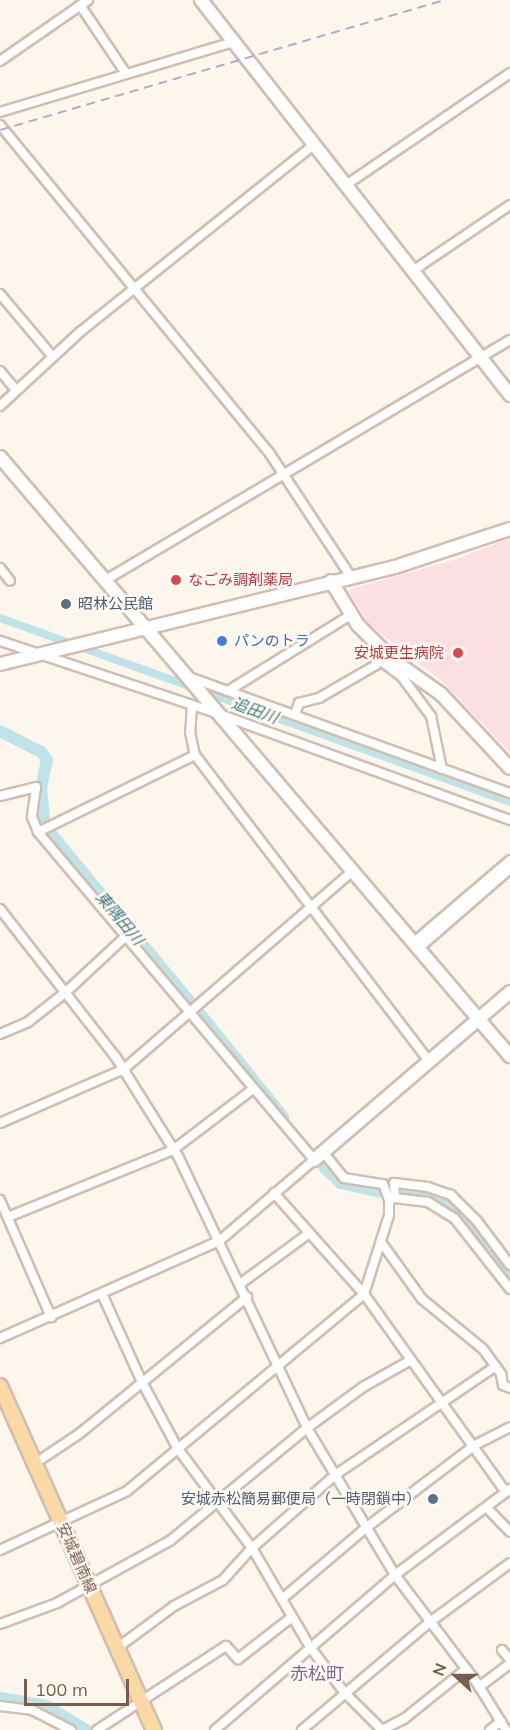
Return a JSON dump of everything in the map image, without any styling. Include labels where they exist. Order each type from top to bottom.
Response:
[{"type":"main road","name":"安城碧南線","points":[[0,1386],[154,1730]]},
{"type":"street","points":[[201,0],[510,395]]},
{"type":"street","points":[[0,61],[84,3],[125,72]]},
{"type":"street","points":[[0,112],[125,72],[234,42]]},
{"type":"street","points":[[346,185],[510,73]]},
{"type":"street","points":[[0,125],[136,288],[284,472],[351,577]]},
{"type":"street","points":[[0,406],[53,357],[136,288],[314,145]]},
{"type":"street","points":[[414,270],[510,205]]},
{"type":"street","points":[[0,294],[53,357]]},
{"type":"street","points":[[104,580],[510,340]]},
{"type":"street","points":[[0,371],[16,390]]},
{"type":"street","points":[[0,457],[510,1056]]},
{"type":"street","points":[[0,664],[351,577],[467,545],[510,529]]},
{"type":"street","points":[[0,568],[10,581]]},
{"type":"street","points":[[331,581],[350,616],[402,677],[431,716],[442,769]]},
{"type":"street","points":[[228,691],[350,616]]},
{"type":"street","points":[[0,641],[192,706],[215,710],[510,820]]},
{"type":"street","points":[[295,714],[299,703],[319,698],[384,656]]},
{"type":"street","points":[[384,656],[441,694],[510,768]]},
{"type":"street","points":[[186,676],[510,793]]},
{"type":"street","points":[[192,706],[190,732],[195,755],[429,1061]]},
{"type":"street","points":[[38,832],[195,755]]},
{"type":"street","points":[[0,796],[36,787],[32,817],[38,832],[124,938],[253,1089],[318,1156],[344,1178],[383,1184],[392,1199]]},
{"type":"street","points":[[417,945],[510,860]]},
{"type":"street","points":[[0,1123],[123,1069],[354,870]]},
{"type":"street","points":[[417,945],[510,870]]},
{"type":"street","points":[[0,909],[123,1069],[173,1150],[247,1297],[307,1428],[395,1575],[479,1687],[506,1730]]},
{"type":"street","points":[[0,1034],[28,1022],[66,992],[124,938]]},
{"type":"street","points":[[0,1338],[219,1241],[510,992]]},
{"type":"street","points":[[8,1217],[173,1150],[253,1089]]},
{"type":"street","points":[[0,1550],[127,1491],[364,1294],[381,1242],[394,1183],[398,1182],[451,1195],[477,1221],[510,1265]]},
{"type":"street","points":[[214,1730],[395,1575],[508,1491],[364,1294],[308,1234],[274,1193]]},
{"type":"street","points":[[392,1199],[428,1202],[455,1219],[510,1289]]},
{"type":"street","points":[[0,1200],[51,1317]]},
{"type":"street","points":[[240,1284],[308,1234]]},
{"type":"street","points":[[381,1242],[422,1299],[483,1349],[496,1366],[503,1385],[510,1388]]},
{"type":"street","points":[[102,1293],[142,1382],[178,1449],[252,1548],[310,1647],[345,1692],[382,1730],[404,1719],[466,1669]]},
{"type":"street","points":[[34,1464],[80,1434],[247,1297]]},
{"type":"street","points":[[0,1624],[89,1586],[171,1540],[215,1500],[307,1428],[363,1387],[411,1360]]},
{"type":"street","points":[[117,1648],[174,1606],[218,1584],[252,1548],[335,1475],[444,1404],[496,1366]]},
{"type":"street","points":[[282,1599],[367,1527],[474,1445],[510,1427]]},
{"type":"street","points":[[487,1508],[510,1532]]},
{"type":"street","points":[[302,1730],[430,1622],[510,1563]]},
{"type":"street","points":[[97,1730],[226,1646],[238,1659],[292,1617]]},
{"type":"street","points":[[479,1687],[510,1662],[502,1650]]},
{"type":"street","points":[[0,1706],[32,1710],[71,1730]]},
{"type":"street","points":[[490,1730],[501,1721]]},
{"type":"shaded area","name":"安城更生病院","points":[[510,538],[510,753],[444,683],[368,623],[348,590],[460,558]]},
{"type":"waterway","name":"追田川","points":[[0,618],[510,802]]},
{"type":"waterway","name":"東隅田川","points":[[0,731],[41,752],[47,760],[41,789],[44,818]]},
{"type":"waterway","name":"東隅田川","points":[[48,830],[193,1006]]},
{"type":"waterway","name":"東隅田川","points":[[201,1015],[283,1117]]},
{"type":"waterway","name":"東隅田川","points":[[325,1168],[341,1183],[379,1192]]},
{"type":"waterway","name":"東隅田川","points":[[401,1192],[449,1201],[483,1235],[510,1273]]},
{"type":"waterway","points":[[0,1698],[47,1706],[86,1730]]},
{"type":"railway","points":[[0,130],[446,0]]},
{"type":"place","name":"なごみ調剤薬局","points":[[176,580]]},
{"type":"place","name":"昭林公民館","points":[[66,604]]},
{"type":"place","name":"パンのトラ","points":[[222,641]]},
{"type":"place","name":"安城更生病院","points":[[458,653]]},
{"type":"place","name":"安城赤松簡易郵便局（一時閉鎖中）","points":[[433,1499]]},
{"type":"district","name":"赤松町","points":[[317,1674]]}]
